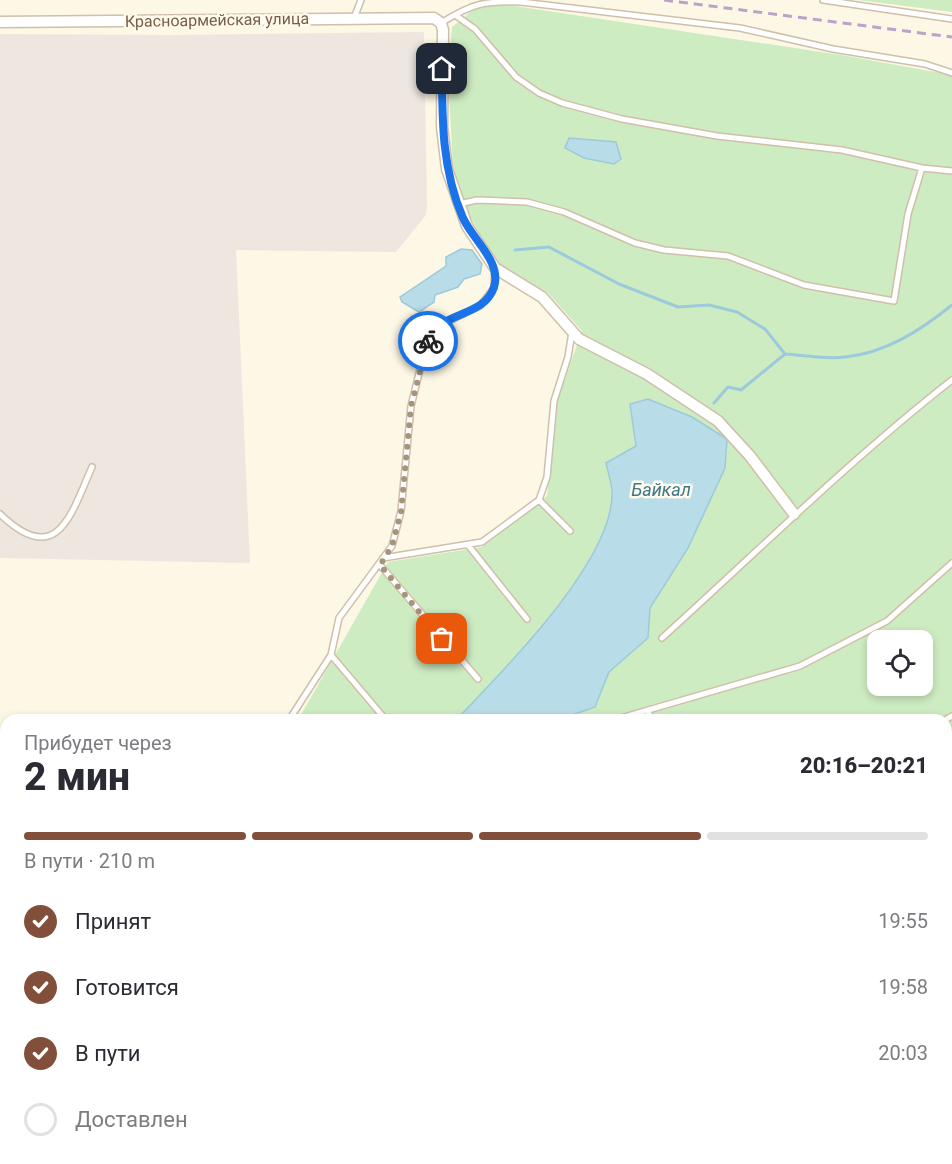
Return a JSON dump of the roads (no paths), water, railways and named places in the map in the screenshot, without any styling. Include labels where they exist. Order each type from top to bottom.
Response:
[{"type":"street","name":"Красноармейская улица","points":[[0,22],[354,18],[438,21]]},
{"type":"street","points":[[438,21],[442,126],[447,169],[457,204],[467,226],[495,268],[542,297],[579,339],[690,399],[718,421],[750,456],[794,514]]},
{"type":"lane","points":[[354,18],[361,0]]},
{"type":"lane","points":[[823,0],[952,19]]},
{"type":"lane","points":[[438,21],[485,2],[521,2],[740,28],[833,49],[924,64],[952,73]]},
{"type":"lane","points":[[455,15],[475,29],[516,77],[538,93],[562,103],[622,119],[717,136],[842,150],[922,168],[952,171]]},
{"type":"lane","points":[[457,204],[477,200],[527,202],[564,212],[635,243],[664,250],[728,256],[804,285],[894,301],[908,214],[922,168]]},
{"type":"lane","points":[[293,714],[331,655],[339,618],[392,546],[401,512],[411,406],[427,341],[439,326],[480,306],[494,288],[495,268]]},
{"type":"lane","points":[[383,558],[482,542],[538,500],[548,477],[554,401],[568,357],[572,330]]},
{"type":"lane","points":[[662,638],[765,545],[794,514],[820,494],[910,412],[952,380]]},
{"type":"lane","points":[[0,514],[16,530],[28,537],[50,536],[58,532],[73,509],[92,467]]},
{"type":"lane","points":[[538,500],[570,531]]},
{"type":"lane","points":[[468,545],[527,619]]},
{"type":"lane","points":[[640,714],[800,666],[887,621],[952,563]]},
{"type":"lane","points":[[380,565],[478,679]]},
{"type":"lane","points":[[331,655],[381,714]]},
{"type":"water","points":[[569,138],[616,142],[621,159],[614,164],[584,158],[565,148]]},
{"type":"water","points":[[461,249],[472,250],[482,264],[480,274],[464,279],[458,287],[435,295],[434,302],[419,312],[402,302],[400,297],[446,266],[446,257]]},
{"type":"water","name":"Байкал","points":[[648,399],[692,417],[727,439],[725,468],[688,548],[650,608],[648,638],[609,672],[595,707],[575,714],[462,714],[553,613],[577,580],[596,548],[608,518],[612,490],[606,463],[636,446],[630,404]]},
{"type":"waterway","points":[[515,250],[549,247],[619,284],[678,307],[709,305],[737,312],[765,329],[785,354]]},
{"type":"waterway","points":[[714,403],[728,387],[741,390],[785,354],[838,358],[875,351],[902,339],[952,305]]},
{"type":"railway","points":[[664,0],[952,37]]}]
